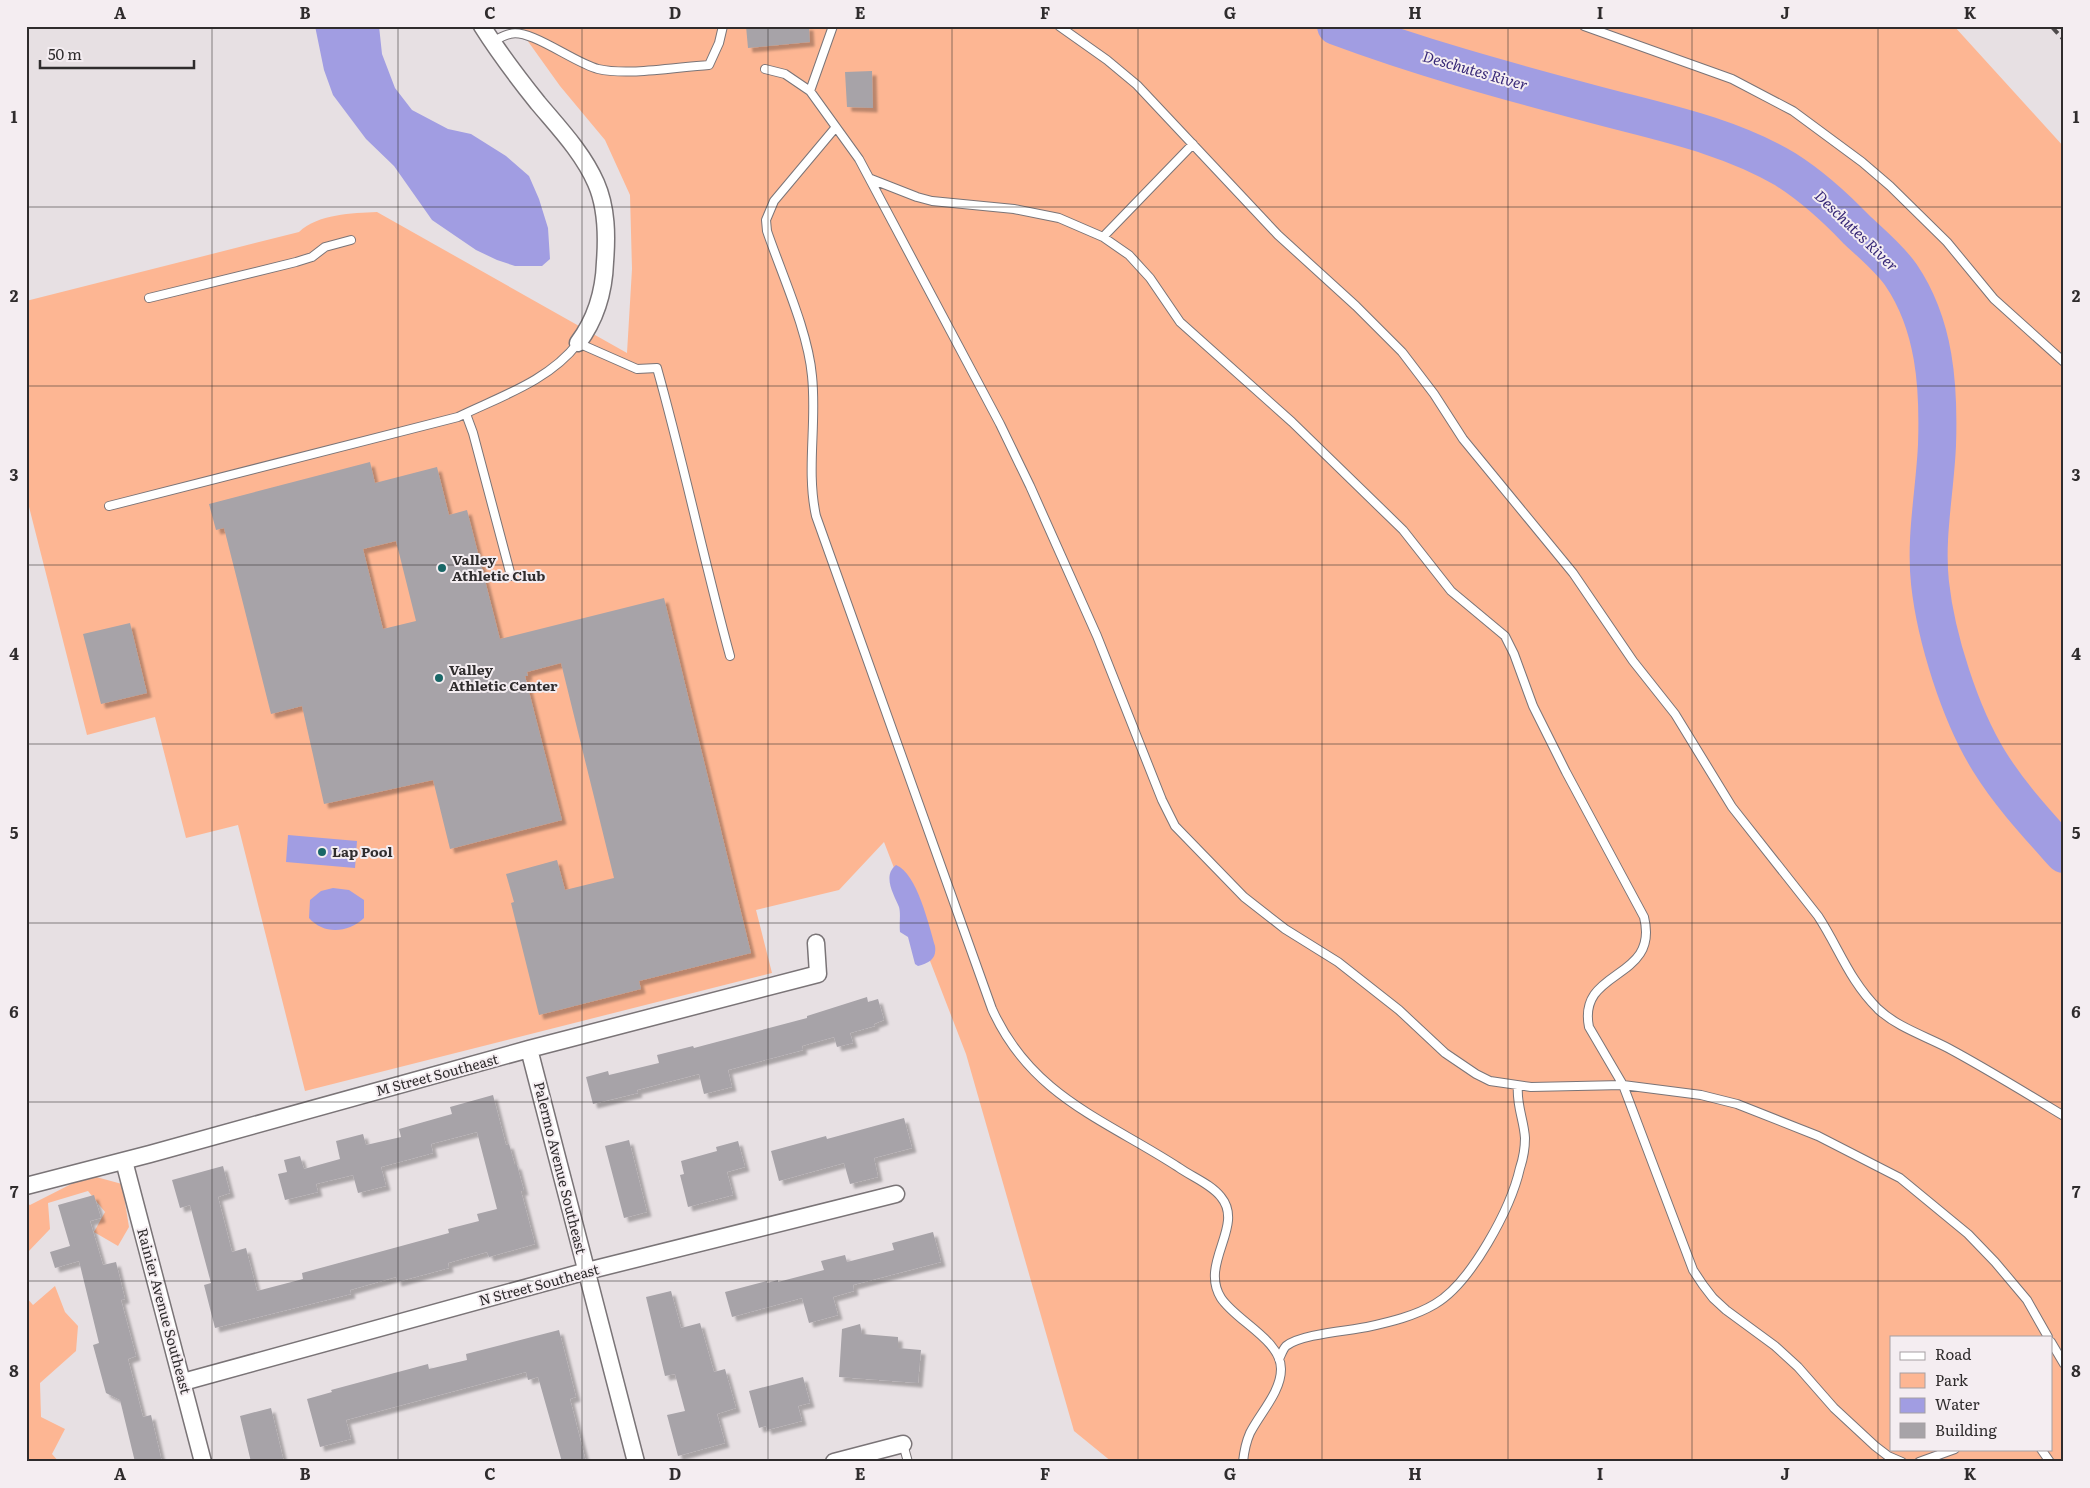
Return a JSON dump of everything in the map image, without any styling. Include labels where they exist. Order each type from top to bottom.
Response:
[{"type":"street","points":[[482,26],[492,42],[579,154],[596,184],[602,203],[606,241],[604,277],[598,306],[587,330],[578,343]]},
{"type":"street","name":"M Street Southeast","points":[[26,1186],[124,1161],[530,1049],[818,974],[816,943]]},
{"type":"street","name":"Palermo Avenue Southeast","points":[[530,1049],[636,1462]]},
{"type":"street","name":"Rainier Avenue Southeast","points":[[124,1161],[203,1462]]},
{"type":"street","name":"N Street Southeast","points":[[183,1382],[587,1271],[896,1194]]},
{"type":"street","points":[[834,1462],[903,1444]]},
{"type":"lane","points":[[492,42],[510,33],[526,34],[569,58],[596,69],[618,72],[709,65],[719,43],[723,26]]},
{"type":"lane","points":[[810,90],[832,26]]},
{"type":"lane","points":[[1059,26],[1107,60],[1137,85],[1278,235],[1356,306],[1402,352],[1434,394],[1463,439],[1572,573],[1633,661],[1675,714],[1732,807],[1818,916],[1828,931],[1847,970],[1880,1011],[1901,1025],[1976,1064],[2064,1116]]},
{"type":"lane","points":[[1584,26],[1732,79],[1794,111],[1890,186],[1947,242],[1994,298],[2064,362]]},
{"type":"lane","points":[[765,69],[785,74],[810,90],[860,159],[1000,424],[1030,486],[1097,636],[1162,800],[1176,826],[1244,897],[1285,928],[1338,962],[1399,1010],[1445,1053],[1490,1081],[1518,1086],[1623,1085],[1701,1095],[1737,1104],[1818,1136],[1900,1178],[1968,1234],[1995,1262],[2027,1300],[2047,1336]]},
{"type":"lane","points":[[836,127],[774,201],[766,220],[767,231],[794,308],[811,365],[813,401],[811,475],[816,516],[992,1009],[1009,1042],[1036,1075],[1068,1101],[1167,1160],[1223,1199],[1228,1222],[1216,1265],[1218,1292],[1225,1304],[1267,1341],[1279,1360],[1281,1373],[1277,1385],[1247,1439],[1243,1462]]},
{"type":"lane","points":[[1103,237],[1193,144]]},
{"type":"lane","points":[[871,179],[932,201],[1014,209],[1060,218],[1103,237],[1118,247],[1140,266],[1180,322],[1292,422],[1402,530],[1451,591],[1495,627],[1510,644],[1533,706],[1570,780],[1644,917],[1647,934],[1643,950],[1630,966],[1596,990],[1591,998],[1587,1015],[1589,1027],[1623,1085],[1693,1270],[1708,1292],[1726,1310],[1775,1346],[1798,1367],[1834,1408],[1874,1446],[1888,1456],[1902,1462]]},
{"type":"lane","points":[[149,298],[296,262],[312,257],[325,246],[351,240]]},
{"type":"lane","points":[[110,506],[458,418],[512,392],[549,371],[569,355],[578,343],[636,369],[658,368],[676,434],[708,577],[730,656]]},
{"type":"lane","points":[[466,414],[473,433],[511,576]]},
{"type":"lane","points":[[1279,1360],[1286,1347],[1302,1339],[1387,1322],[1424,1310],[1440,1301],[1460,1282],[1486,1246],[1508,1202],[1518,1175],[1525,1139],[1518,1102],[1518,1086]]},
{"type":"lane","points":[[2052,1344],[2064,1364]]},
{"type":"lane","points":[[903,1444],[908,1462]]},
{"type":"lane","points":[[1919,1462],[1953,1450]]},
{"type":"lane","points":[[2042,1450],[2050,1462]]},
{"type":"green space","points":[[517,26],[1954,26],[2064,147],[2064,1462],[1112,1462],[1074,1431],[966,1054],[884,842],[839,890],[756,910],[772,973],[305,1091],[238,825],[186,838],[155,717],[87,735],[26,495],[26,301],[299,232],[316,221],[325,218],[346,214],[377,212],[627,353],[632,269],[630,195],[605,140],[560,86]]},
{"type":"green space","points":[[89,1175],[122,1184],[129,1227],[118,1246],[94,1232],[105,1212],[88,1191],[48,1203],[50,1229],[26,1256],[26,1203],[30,1205]]},
{"type":"green space","points":[[55,1286],[65,1312],[78,1326],[76,1351],[40,1383],[41,1417],[65,1429],[52,1454],[59,1462],[26,1462],[26,1297],[33,1305]]},
{"type":"water","points":[[315,26],[379,26],[382,54],[395,88],[412,110],[448,129],[471,134],[506,156],[529,176],[548,228],[550,259],[542,266],[515,266],[476,250],[432,220],[394,166],[366,139],[333,95],[324,70]]},
{"type":"water","name":"Lap Pool","points":[[288,835],[357,841],[355,868],[286,862]]},
{"type":"water","points":[[896,865],[910,878],[916,889],[926,914],[935,946],[935,954],[931,960],[918,966],[915,964],[908,937],[900,932],[900,910],[889,880],[892,869]]},
{"type":"water","points":[[333,888],[349,890],[364,900],[364,918],[351,927],[336,930],[322,927],[309,918],[310,900],[321,891]]},
{"type":"building","points":[[746,26],[809,26],[810,42],[748,48]]},
{"type":"building","points":[[872,71],[873,108],[847,107],[845,72]]},
{"type":"building","points":[[370,462],[375,483],[437,467],[449,515],[467,510],[500,639],[664,598],[751,953],[639,981],[641,989],[539,1015],[511,903],[514,902],[506,874],[557,860],[565,890],[614,878],[561,663],[527,672],[528,676],[525,676],[562,820],[450,849],[433,780],[324,804],[302,706],[271,714],[224,528],[216,530],[209,504]],"holes":[[[396,541],[416,621],[383,629],[363,549]]]},
{"type":"building","points":[[130,623],[147,693],[101,704],[83,634]]},
{"type":"building","points":[[867,997],[868,1002],[878,999],[884,1020],[874,1024],[875,1026],[850,1033],[853,1043],[837,1047],[834,1037],[802,1046],[803,1050],[728,1070],[732,1087],[704,1094],[699,1074],[637,1090],[638,1093],[593,1104],[586,1077],[608,1071],[609,1075],[659,1063],[657,1055],[693,1046],[694,1048],[807,1018],[807,1016]]},
{"type":"building","points":[[493,1095],[506,1145],[509,1144],[515,1165],[517,1165],[524,1191],[521,1191],[535,1244],[489,1257],[487,1252],[448,1263],[449,1268],[397,1282],[396,1277],[350,1290],[351,1294],[215,1328],[204,1285],[211,1283],[190,1205],[180,1208],[172,1180],[223,1166],[230,1193],[218,1197],[232,1252],[246,1248],[257,1291],[303,1279],[302,1273],[449,1233],[448,1229],[479,1221],[477,1214],[497,1209],[477,1132],[431,1144],[433,1153],[381,1167],[386,1186],[358,1193],[353,1175],[316,1184],[318,1192],[285,1200],[278,1174],[287,1172],[284,1160],[300,1156],[304,1169],[340,1159],[336,1141],[363,1134],[366,1145],[401,1137],[399,1129],[452,1114],[450,1107]]},
{"type":"building","points":[[904,1118],[912,1148],[874,1158],[878,1177],[850,1184],[844,1163],[779,1181],[771,1151],[826,1136],[827,1139]]},
{"type":"building","points":[[629,1140],[647,1212],[624,1218],[605,1146]]},
{"type":"building","points":[[738,1141],[745,1167],[727,1172],[733,1195],[688,1207],[680,1175],[684,1174],[681,1161],[717,1151],[716,1147]]},
{"type":"building","points":[[94,1195],[101,1218],[90,1221],[103,1265],[116,1262],[125,1299],[121,1300],[136,1356],[128,1359],[143,1417],[151,1415],[162,1462],[135,1462],[120,1400],[106,1393],[93,1345],[99,1343],[79,1261],[55,1268],[50,1252],[70,1246],[58,1205]]},
{"type":"building","points":[[933,1232],[941,1262],[853,1285],[854,1291],[833,1297],[838,1315],[809,1323],[802,1298],[732,1317],[725,1292],[767,1281],[767,1283],[778,1280],[778,1282],[824,1270],[821,1261],[845,1255],[847,1262],[894,1250],[892,1243]]},
{"type":"building","points":[[671,1291],[681,1328],[700,1323],[714,1372],[725,1369],[736,1408],[717,1414],[725,1443],[678,1456],[667,1415],[685,1411],[675,1374],[665,1376],[646,1297]]},
{"type":"building","points":[[860,1324],[862,1334],[898,1337],[898,1348],[921,1350],[918,1383],[839,1377],[842,1329]]},
{"type":"building","points":[[559,1330],[576,1397],[570,1399],[586,1462],[562,1462],[538,1377],[528,1380],[526,1372],[346,1420],[351,1439],[320,1447],[307,1399],[332,1392],[331,1390],[428,1364],[429,1369],[467,1360],[466,1354]]},
{"type":"building","points":[[803,1377],[810,1403],[798,1406],[802,1421],[767,1430],[766,1426],[759,1428],[749,1391]]},
{"type":"building","points":[[271,1408],[284,1462],[251,1462],[240,1416]]},
{"type":"waterway","name":"Deschutes River","points":[[1336,26],[1461,68],[1690,130],[1739,146],[1785,169],[1805,182],[1832,205],[1892,263],[1912,294],[1921,314],[1933,357],[1937,401],[1937,445],[1929,531],[1929,566],[1933,605],[1944,651],[1959,699],[1978,742],[1989,761],[2015,797],[2064,854]]},
{"type":"railway","points":[[2051,26],[2064,40]]},
{"type":"place","name":"Valley Athletic Club","points":[[442,568]]},
{"type":"place","name":"Valley Athletic Center","points":[[439,678]]},
{"type":"place","name":"Lap Pool","points":[[322,852]]}]
